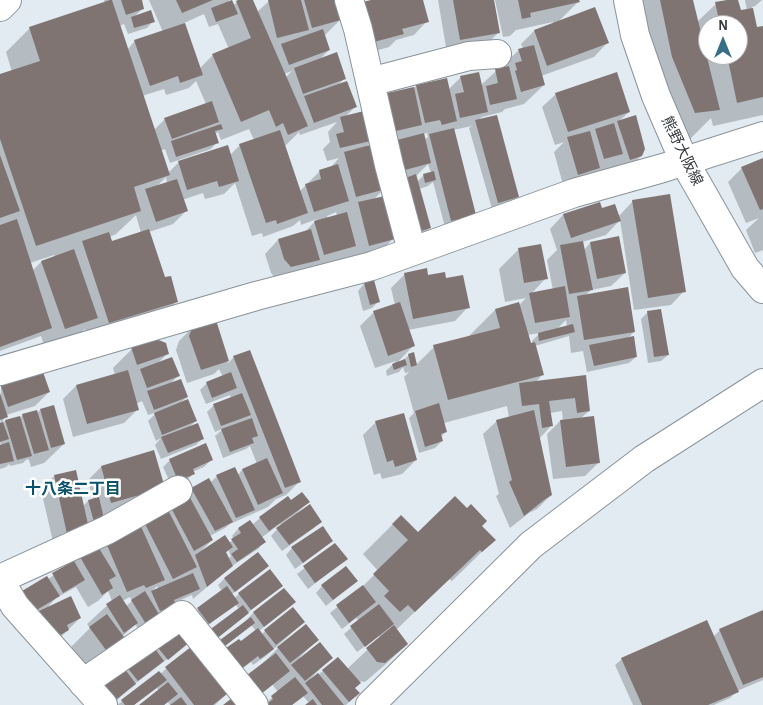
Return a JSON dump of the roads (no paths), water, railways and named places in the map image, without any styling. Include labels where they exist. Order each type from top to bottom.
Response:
[{"type":"street","points":[[0,7],[7,0]]},
{"type":"street","points":[[349,0],[412,251]]},
{"type":"street","name":"熊野大阪線","points":[[628,0],[635,35],[656,96],[684,161],[754,266],[763,289]]},
{"type":"street","points":[[370,82],[469,56],[497,54]]},
{"type":"street","points":[[0,371],[256,296],[372,266],[574,193],[763,136]]},
{"type":"street","points":[[370,705],[531,545],[644,459],[763,384]]},
{"type":"street","points":[[103,705],[15,606],[0,580],[107,530],[178,490]]},
{"type":"street","points":[[83,683],[182,615],[254,705]]},
{"type":"district","name":"十八条二丁目","points":[[73,489]]}]
